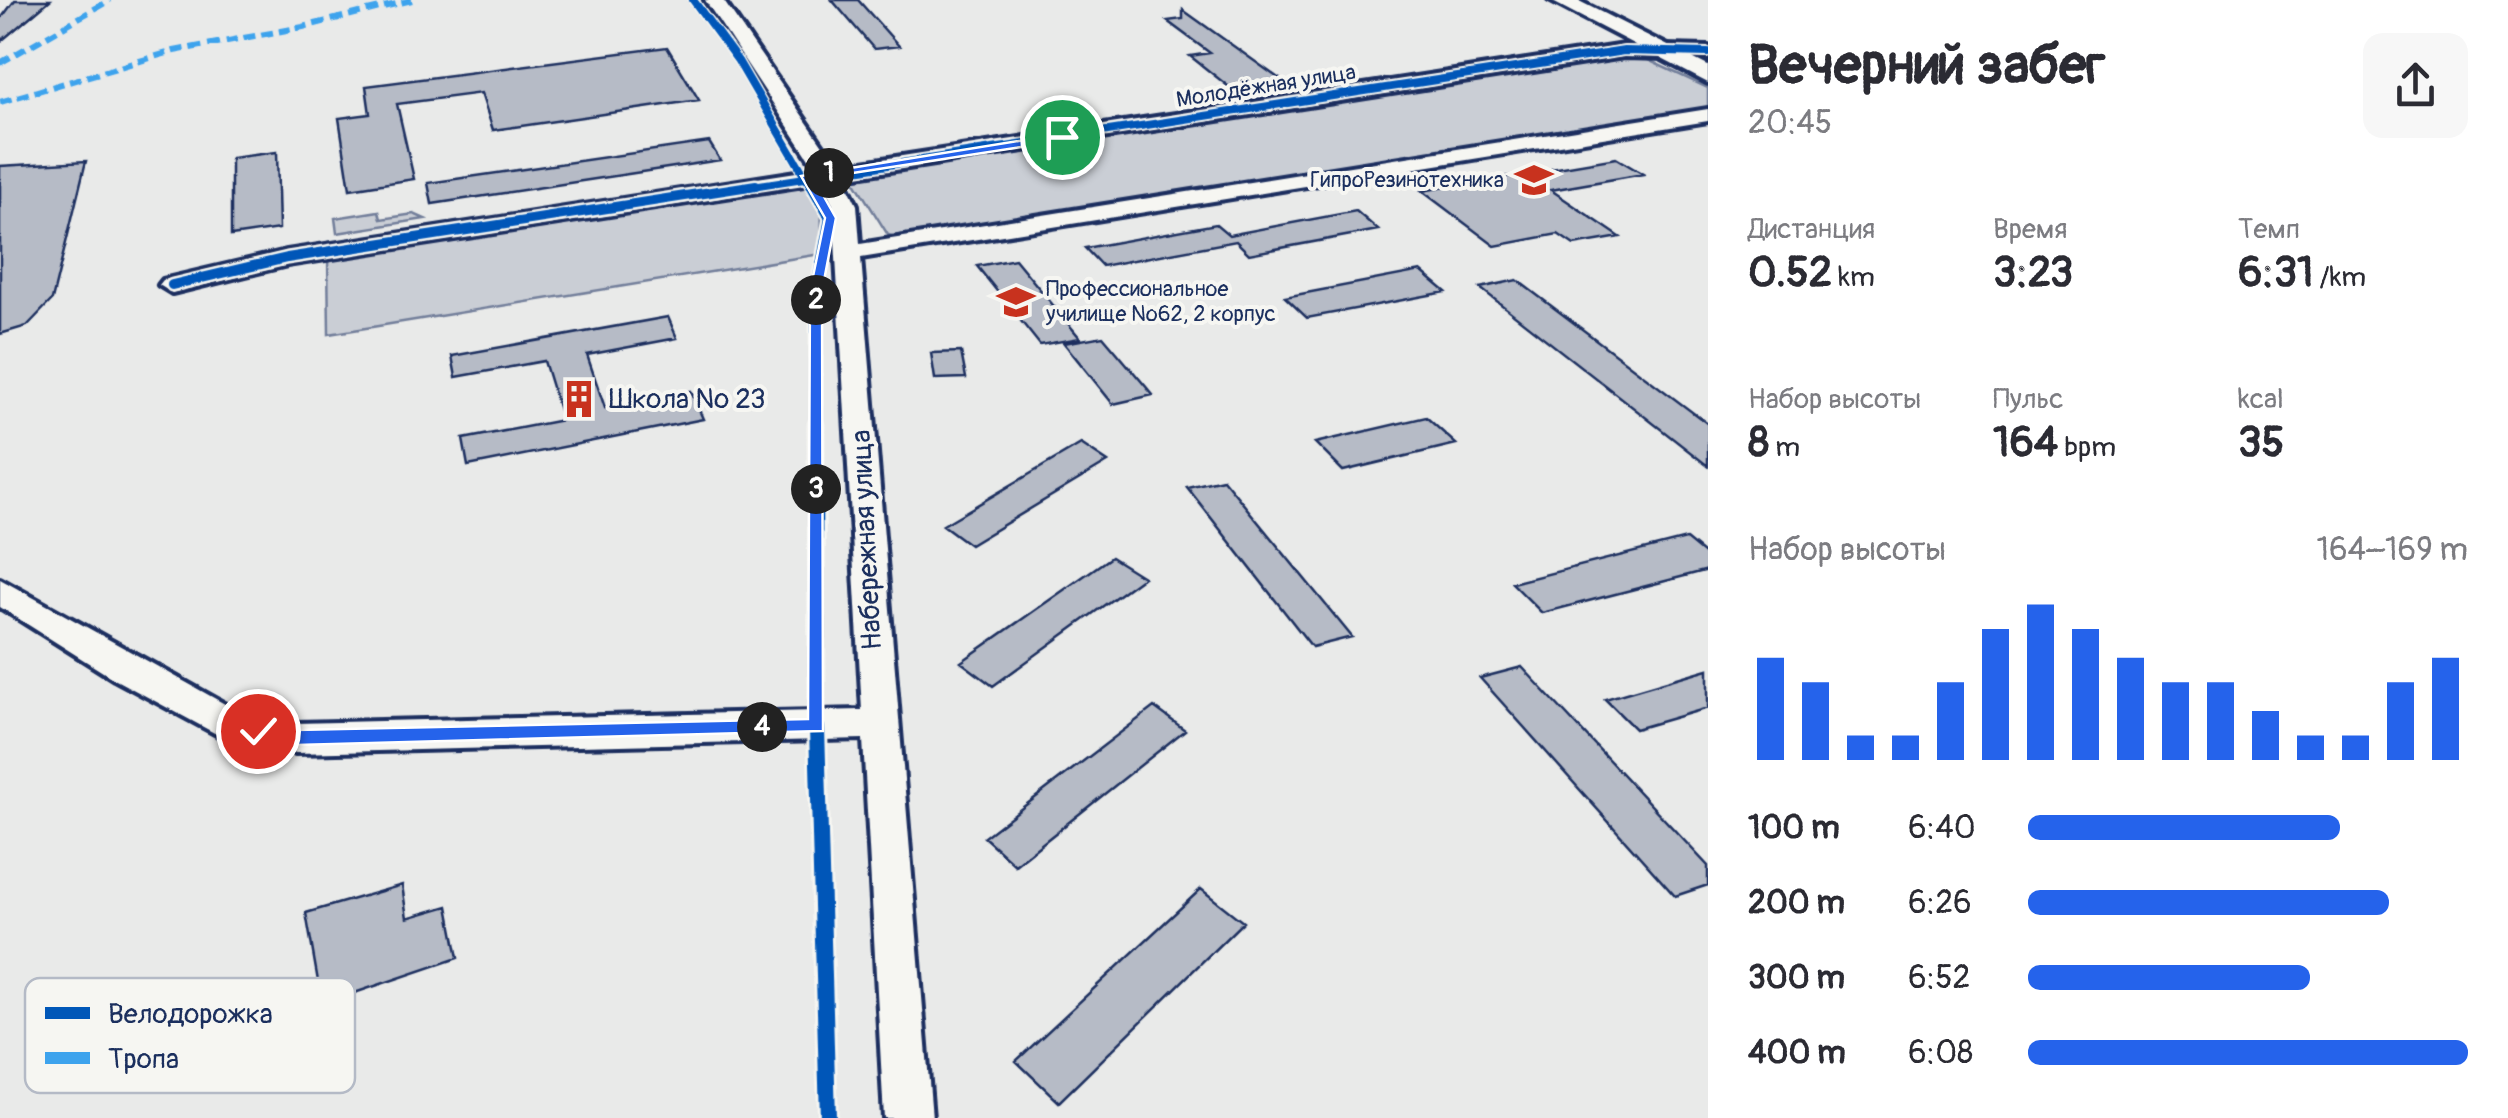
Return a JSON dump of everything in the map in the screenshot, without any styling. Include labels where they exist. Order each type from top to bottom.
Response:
[{"type":"main road","points":[[1560,0],[1708,76]]},
{"type":"street","name":"Набережная улица","points":[[714,0],[830,173],[846,206],[852,252],[878,724],[908,1118]]},
{"type":"street","name":"Молодёжная улица","points":[[172,285],[287,258],[1624,51],[1708,53]]},
{"type":"street","points":[[852,252],[973,236],[1708,115]]},
{"type":"street","points":[[0,591],[127,670],[233,726],[296,738],[878,724]]},
{"type":"shaded area","points":[[1631,52],[1708,88],[1708,110],[915,241],[888,235],[853,179],[867,171]]},
{"type":"shaded area","points":[[808,181],[822,202],[821,254],[329,334],[328,257]]},
{"type":"shaded area","points":[[379,211],[381,219],[414,214],[425,219],[337,233],[335,218]]},
{"type":"building","points":[[15,0],[50,0],[0,42],[0,20]]},
{"type":"building","points":[[832,0],[858,0],[899,46],[874,49]]},
{"type":"building","points":[[1183,10],[1295,90],[1243,98],[1190,56],[1210,53],[1167,21],[1183,19]]},
{"type":"building","points":[[667,47],[699,100],[493,130],[481,93],[397,104],[414,179],[350,189],[339,118],[370,114],[366,86]]},
{"type":"building","points":[[709,142],[720,160],[432,204],[428,183]]},
{"type":"building","points":[[277,152],[279,229],[231,236],[231,158]]},
{"type":"building","points":[[1616,158],[1643,174],[1551,190],[1620,237],[1574,245],[1558,234],[1495,246],[1422,191]]},
{"type":"building","points":[[86,161],[52,300],[27,326],[0,334],[0,166]]},
{"type":"building","points":[[1356,211],[1378,230],[1249,254],[1236,241],[1102,266],[1085,248],[1216,224],[1229,235]]},
{"type":"building","points":[[1015,259],[1080,338],[1040,345],[977,266]]},
{"type":"building","points":[[1421,271],[1446,292],[1307,318],[1285,297]]},
{"type":"building","points":[[1517,280],[1708,424],[1708,466],[1480,288]]},
{"type":"building","name":"Школа № 23","points":[[668,317],[677,338],[587,355],[605,408],[691,391],[703,419],[468,466],[463,439],[562,420],[544,361],[456,377],[452,356]]},
{"type":"building","points":[[1103,336],[1153,395],[1113,404],[1064,343]]},
{"type":"building","points":[[961,352],[966,378],[935,379],[931,353]]},
{"type":"building","points":[[1426,417],[1456,444],[1343,471],[1315,443]]},
{"type":"building","points":[[1081,444],[1108,462],[970,545],[943,525]]},
{"type":"building","points":[[1223,479],[1352,637],[1312,647],[1187,487]]},
{"type":"building","points":[[1686,539],[1708,557],[1708,570],[1542,613],[1512,583]]},
{"type":"building","points":[[1111,557],[1143,577],[993,686],[961,662]]},
{"type":"building","points":[[1522,667],[1708,866],[1708,885],[1675,896],[1480,678]]},
{"type":"building","points":[[1708,669],[1708,708],[1635,729],[1605,699]]},
{"type":"building","points":[[1154,707],[1185,730],[1015,865],[984,837]]},
{"type":"building","points":[[402,885],[407,918],[448,906],[458,958],[355,993],[355,978],[317,978],[306,913]]},
{"type":"building","points":[[1201,889],[1243,922],[1059,1102],[1016,1061]]},
{"type":"marked path","points":[[0,63],[110,0]]},
{"type":"marked path","points":[[0,102],[174,51],[303,27],[412,0]]},
{"type":"cycle path","points":[[693,0],[738,61],[830,218],[816,291],[817,817],[828,1118]]},
{"type":"cycle path","points":[[172,285],[287,258],[1624,51],[1708,53]]},
{"type":"place","name":"ГипроРезинотехника","points":[[1534,180]]},
{"type":"place","name":"Профессиональное училище №62, 2 корпус","points":[[1016,302]]},
{"type":"place","name":"Школа № 23","points":[[579,399]]},
{"type":"route","points":[[258,731],[296,738],[817,726],[816,291],[830,218],[807,176],[1062,137]]}]
